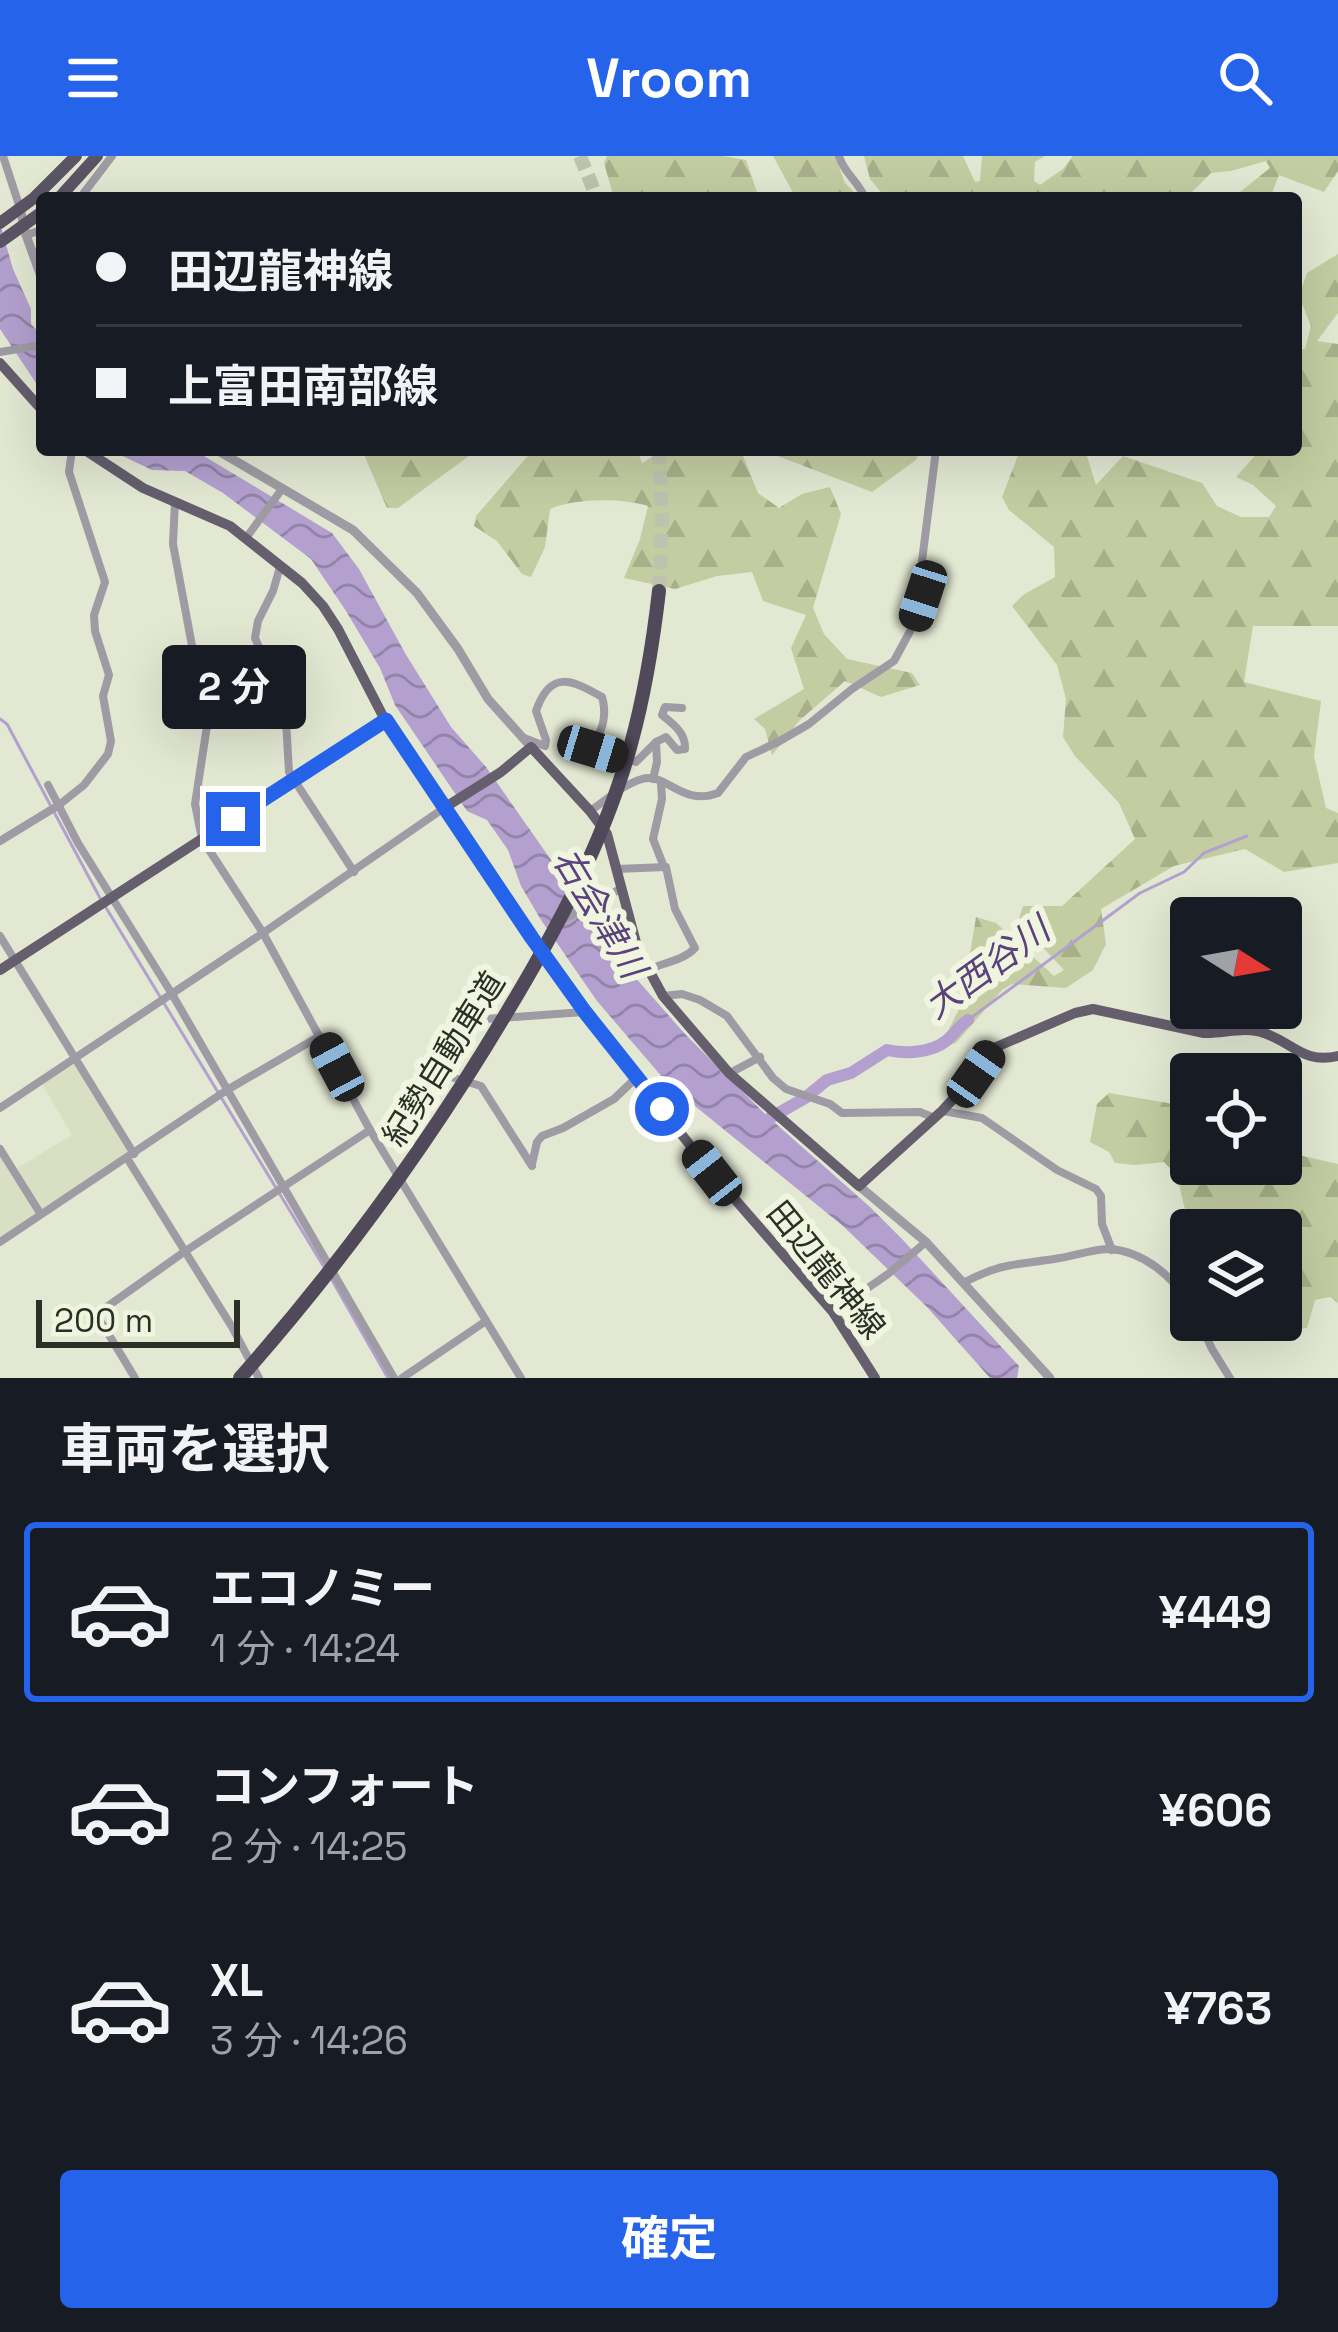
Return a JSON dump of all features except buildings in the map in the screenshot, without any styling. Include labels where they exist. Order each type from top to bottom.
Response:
[{"type":"highway","points":[[48,192],[86,156]]},
{"type":"highway","points":[[81,192],[105,156]]},
{"type":"highway","points":[[66,192],[105,156]]},
{"type":"highway","points":[[45,192],[66,157]]},
{"type":"highway","points":[[7,220],[36,202]]},
{"type":"highway","points":[[7,220],[36,202]]},
{"type":"highway","points":[[0,246],[36,217]]},
{"type":"highway","points":[[0,246],[36,229]]},
{"type":"highway","name":"紀勢自動車道","points":[[240,1378],[352,1243],[451,1105],[548,941],[620,780],[646,682],[659,591]]},
{"type":"main road","points":[[2,355],[36,402]]},
{"type":"main road","name":"田辺龍神線","points":[[94,456],[120,474],[247,536],[302,583],[338,629],[386,720],[537,935],[585,1012],[712,1173],[833,1312],[874,1378]]},
{"type":"main road","points":[[0,970],[386,720]]},
{"type":"main road","points":[[447,806],[501,772],[527,743],[607,834],[638,950],[663,996],[729,1073],[860,1186],[939,1114],[994,1048],[1075,1013],[1093,1009],[1204,1033],[1249,1030],[1265,1033],[1313,1059],[1338,1056]]},
{"type":"street","points":[[3,156],[7,220],[36,267]]},
{"type":"street","points":[[839,156],[862,192]]},
{"type":"street","points":[[66,157],[76,192]]},
{"type":"street","points":[[2,355],[36,346]]},
{"type":"street","points":[[0,841],[59,806],[93,774],[111,741],[103,696],[109,675],[94,615],[105,582],[69,472],[71,456]]},
{"type":"street","points":[[235,456],[281,490],[353,530],[417,593],[488,698],[527,743],[528,738],[545,746],[536,712],[539,701],[552,686],[573,682],[602,697],[604,715],[593,749],[620,758]]},
{"type":"street","points":[[590,811],[641,779],[657,781],[693,798],[718,793],[746,757],[809,724],[894,662],[923,596],[921,569],[935,456]]},
{"type":"street","points":[[247,536],[281,490]]},
{"type":"street","points":[[175,502],[173,544],[207,726],[195,804],[202,839],[263,934],[370,1130],[520,1378]]},
{"type":"street","points":[[280,565],[255,638],[280,696],[290,772],[354,872]]},
{"type":"street","points":[[633,761],[653,742],[666,737],[677,750],[685,749],[677,728],[662,715],[665,707],[682,708]]},
{"type":"street","points":[[647,971],[686,957],[695,948],[675,909],[653,839],[662,800],[656,742]]},
{"type":"street","points":[[48,784],[398,1378],[486,1321]]},
{"type":"street","points":[[0,1108],[447,806]]},
{"type":"street","points":[[616,869],[664,867]]},
{"type":"street","points":[[537,935],[622,888]]},
{"type":"street","points":[[0,936],[76,1058],[259,1378]]},
{"type":"street","points":[[663,996],[682,994],[727,1016],[786,1089],[842,1113],[920,1112],[982,1118],[1058,1170],[1096,1189],[1112,1250]]},
{"type":"street","points":[[585,1012],[485,1019],[472,1027],[456,1054],[451,1077],[482,1086],[532,1166],[542,1136],[614,1099],[637,1077]]},
{"type":"street","points":[[0,1242],[227,1090],[320,1036]]},
{"type":"street","points":[[729,1073],[760,1058]]},
{"type":"street","points":[[976,1074],[988,1083]]},
{"type":"street","points":[[135,1378],[98,1316],[184,1252],[370,1130]]},
{"type":"street","points":[[0,1149],[40,1214]]},
{"type":"street","points":[[860,1186],[965,1282],[1050,1378]]},
{"type":"street","points":[[833,1312],[922,1245]]},
{"type":"street","points":[[965,1282],[1006,1264],[1112,1250],[1132,1255],[1170,1278]]},
{"type":"street","points":[[1208,1341],[1230,1378]]},
{"type":"shaded area","points":[[76,1062],[132,1154],[0,1242],[0,1149],[14,1170],[72,1135],[42,1084]]},
{"type":"green space","points":[[607,156],[746,160],[757,192],[612,192],[604,163]]},
{"type":"green space","points":[[773,156],[835,156],[845,183],[854,192],[793,192]]},
{"type":"green space","points":[[864,156],[963,156],[975,182],[980,181],[982,156],[1045,156],[1035,162],[1034,181],[1040,185],[1073,156],[1338,156],[1338,171],[1324,192],[1279,175],[1272,192],[1240,192],[1270,168],[1266,161],[1211,173],[1192,192],[881,192],[870,179]]},
{"type":"green space","points":[[1338,254],[1338,313],[1317,341],[1338,344],[1338,626],[1253,626],[1244,682],[1321,701],[1314,756],[1326,808],[1338,813],[1338,863],[1284,872],[1245,849],[1174,866],[1101,909],[1106,944],[1093,970],[1066,988],[1012,984],[956,1043],[940,1047],[962,1003],[976,917],[996,923],[1054,976],[1064,970],[1018,921],[1023,906],[1062,906],[1135,839],[1119,803],[1063,737],[1066,699],[1057,665],[1012,606],[1055,577],[1054,547],[1009,510],[1002,497],[1018,456],[1087,456],[1096,485],[1123,456],[1202,483],[1217,506],[1241,517],[1269,517],[1276,506],[1236,477],[1255,456],[1302,456],[1302,349],[1311,326],[1302,304],[1307,273]]},
{"type":"green space","points":[[469,456],[398,508],[387,508],[365,457]]},
{"type":"green space","points":[[528,456],[639,456],[642,463],[653,456],[743,456],[758,493],[779,508],[802,494],[830,487],[841,514],[813,608],[824,634],[847,659],[912,673],[920,685],[881,697],[845,681],[800,720],[772,755],[765,729],[754,719],[804,689],[791,648],[806,615],[763,601],[752,572],[717,576],[675,589],[624,578],[648,506],[585,501],[550,509],[545,547],[531,577],[522,574],[497,541],[474,526],[476,516]]},
{"type":"green space","points":[[778,456],[918,456],[872,492]]},
{"type":"green space","points":[[1109,1093],[1170,1104],[1170,1168],[1164,1162],[1115,1163],[1109,1152],[1090,1142],[1097,1104]]},
{"type":"green space","points":[[1302,1156],[1338,1164],[1338,1303],[1330,1297],[1315,1300],[1307,1328],[1302,1329],[1302,1209],[1185,1209],[1179,1185],[1302,1185]]},
{"type":"water","points":[[0,224],[36,329],[36,383],[0,329]]},
{"type":"water","points":[[123,456],[204,456],[332,533],[359,569],[451,727],[486,767],[626,967],[766,1115],[903,1240],[1019,1366],[1017,1378],[990,1378],[927,1307],[843,1226],[669,1085],[597,1001],[541,920],[508,850],[487,820],[467,811],[395,705],[380,668],[311,559],[223,493],[185,471],[152,470]]},
{"type":"waterway","points":[[0,719],[7,724],[100,898]]},
{"type":"waterway","name":"大西谷川","points":[[968,1020],[1140,893],[1184,872],[1204,853],[1247,836]]},
{"type":"waterway","points":[[105,906],[324,1267]]},
{"type":"waterway","name":"大西谷川","points":[[770,1118],[827,1080],[851,1073],[887,1050],[918,1052],[940,1045],[968,1020]]},
{"type":"waterway","points":[[332,1280],[388,1378]]},
{"type":"tunnel","points":[[580,156],[595,192]]},
{"type":"tunnel","points":[[659,456],[659,591]]},
{"type":"route","points":[[233,819],[386,720],[532,938],[662,1109]]},
{"type":"water label","name":"右会津川","points":[[599,913]]}]
